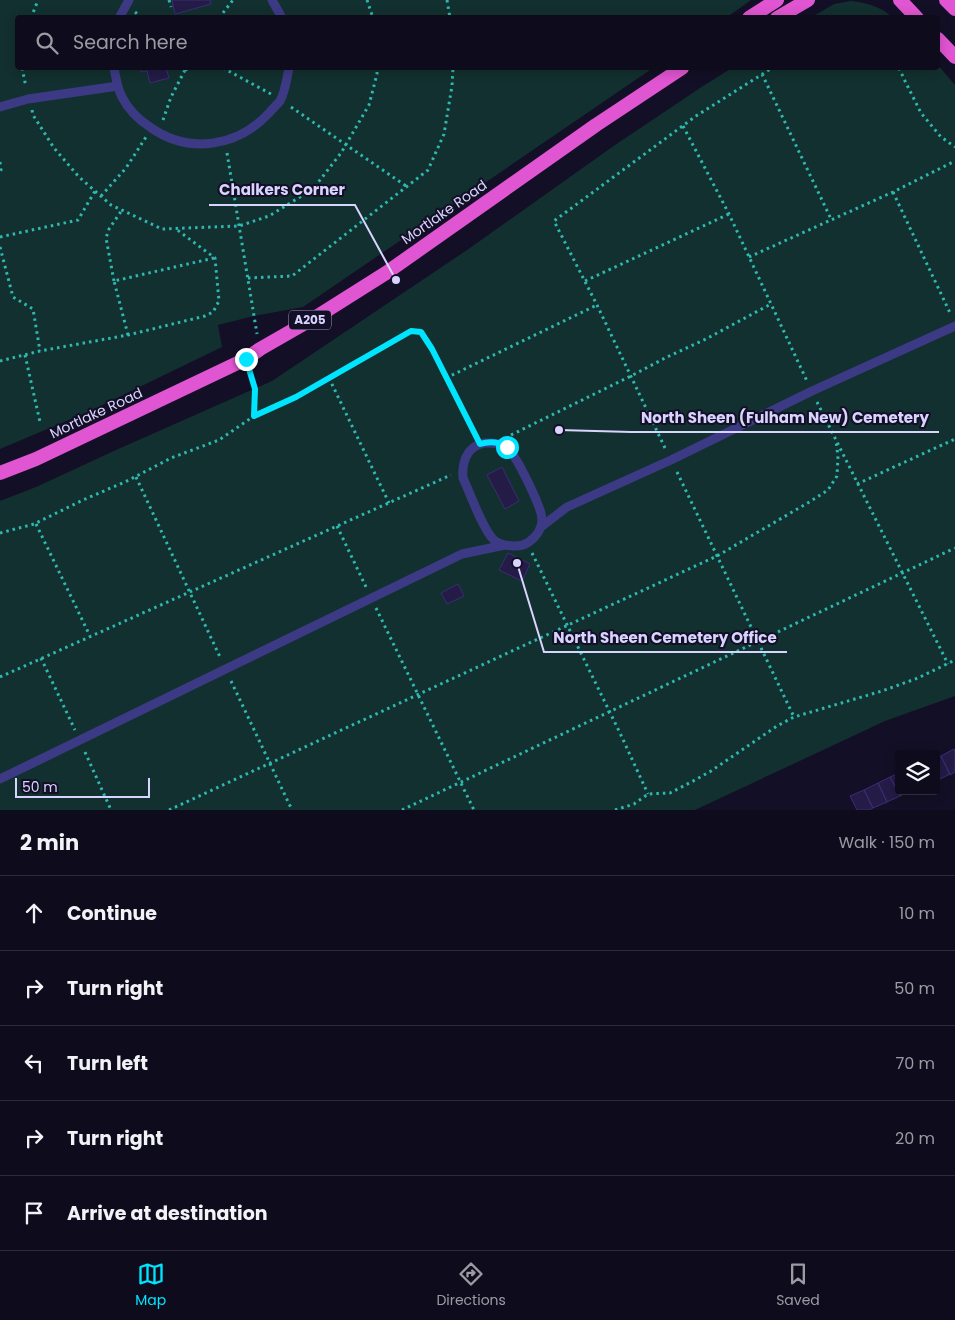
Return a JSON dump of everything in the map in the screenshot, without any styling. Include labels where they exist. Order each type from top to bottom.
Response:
[{"type":"highway","points":[[754,15],[777,0]]},
{"type":"highway","points":[[782,15],[808,0]]},
{"type":"highway","points":[[900,0],[914,15]]},
{"type":"highway","points":[[946,0],[955,9]]},
{"type":"highway","points":[[940,41],[955,57]]},
{"type":"highway","name":"Mortlake Road","points":[[0,473],[36,459],[246,359],[386,273],[596,125],[679,70]]},
{"type":"lane","points":[[121,15],[129,0]]},
{"type":"lane","points":[[272,0],[280,15]]},
{"type":"lane","points":[[114,70],[122,97],[138,119],[160,135],[181,142],[202,144],[225,141],[246,132],[264,118],[281,100],[289,70]]},
{"type":"lane","points":[[0,106],[28,99],[118,86]]},
{"type":"lane","points":[[541,527],[567,507],[671,460],[955,324]]},
{"type":"lane","points":[[480,444],[501,444],[507,447],[514,455],[540,509],[541,527],[537,534],[526,544],[505,545],[494,540],[485,528],[463,478],[462,470],[466,457],[473,448],[480,444]]},
{"type":"lane","points":[[0,779],[462,554],[505,545]]},
{"type":"path","points":[[32,15],[38,0]]},
{"type":"path","points":[[169,0],[170,8]]},
{"type":"path","points":[[220,15],[233,0]]},
{"type":"path","points":[[367,0],[371,15]]},
{"type":"path","points":[[447,0],[450,15]]},
{"type":"path","points":[[22,70],[33,114],[54,148],[79,177],[111,204],[162,229],[239,226],[269,216],[313,188],[341,153],[369,105],[377,70]]},
{"type":"path","points":[[101,196],[155,131],[184,70]]},
{"type":"path","points":[[227,70],[281,100],[406,186]]},
{"type":"path","points":[[248,278],[292,276],[428,170],[444,134],[453,70]]},
{"type":"path","points":[[769,70],[696,116],[554,221],[597,305],[794,717]]},
{"type":"path","points":[[900,70],[921,113],[941,137],[955,147]]},
{"type":"path","points":[[762,74],[831,219]]},
{"type":"path","points":[[225,141],[254,316]]},
{"type":"path","points":[[749,257],[893,192],[955,161]]},
{"type":"path","points":[[0,162],[2,170],[0,172]]},
{"type":"path","points":[[0,237],[78,220],[95,191]]},
{"type":"path","points":[[893,192],[955,324]]},
{"type":"path","points":[[122,210],[109,229],[106,238],[114,281],[128,335]]},
{"type":"path","points":[[585,281],[729,214]]},
{"type":"path","points":[[0,361],[40,351],[128,335],[205,316],[213,312],[219,301],[215,258],[176,229]]},
{"type":"path","points":[[0,247],[13,297],[33,309],[40,351]]},
{"type":"path","points":[[114,281],[215,258]]},
{"type":"path","points":[[501,444],[510,435],[706,339],[771,304]]},
{"type":"path","points":[[446,378],[597,305]]},
{"type":"path","points":[[0,533],[36,524],[170,458],[219,440],[254,416],[296,397],[411,331],[421,332],[432,349],[480,444]]},
{"type":"path","points":[[25,356],[40,422]]},
{"type":"path","points":[[246,359],[255,389],[254,416]]},
{"type":"path","points":[[329,378],[390,503]]},
{"type":"path","points":[[857,484],[955,438]]},
{"type":"path","points":[[169,810],[717,556],[811,502],[828,490],[837,476],[838,456],[836,441]]},
{"type":"path","points":[[0,677],[462,470]]},
{"type":"path","points":[[136,476],[292,810]]},
{"type":"path","points":[[36,524],[90,636]]},
{"type":"path","points":[[337,526],[474,810]]},
{"type":"path","points":[[526,544],[610,712],[648,794]]},
{"type":"path","points":[[402,810],[955,548]]},
{"type":"path","points":[[616,810],[634,804],[648,794],[670,792],[696,780],[777,726],[794,717],[918,678],[955,660]]},
{"type":"green space","points":[[0,0],[751,0],[730,15],[15,15],[15,70],[650,70],[303,307],[218,325],[222,347],[90,411],[0,449]]},
{"type":"green space","points":[[851,1],[868,4],[890,15],[815,15],[834,4]]},
{"type":"green space","points":[[940,67],[955,85],[955,696],[885,721],[695,810],[0,810],[0,501],[36,487],[272,381],[467,250],[615,145],[729,70],[940,70]]},
{"type":"building","points":[[172,0],[210,0],[211,4],[175,14]]},
{"type":"building","points":[[140,70],[167,70],[169,78],[150,83],[147,71],[141,72]]},
{"type":"building","points":[[502,467],[519,501],[505,509],[487,475]]},
{"type":"building","points":[[508,553],[530,564],[522,581],[499,570]]},
{"type":"building","points":[[458,584],[464,596],[447,604],[441,593]]},
{"type":"building","points":[[954,749],[955,772],[950,775],[941,756]]},
{"type":"building","points":[[940,756],[950,774],[940,779]]},
{"type":"building","points":[[895,775],[895,786],[890,777]]},
{"type":"building","points":[[890,777],[895,786],[895,795],[900,796],[887,802],[878,783]]},
{"type":"building","points":[[878,783],[887,802],[873,808],[864,790]]},
{"type":"building","points":[[864,790],[873,808],[857,810],[850,796]]},
{"type":"place","name":"Chalkers Corner","points":[[396,280]]},
{"type":"place","name":"North Sheen (Fulham New) Cemetery","points":[[559,430]]},
{"type":"place","name":"North Sheen Cemetery Office","points":[[517,563]]},
{"type":"route","points":[[246,359],[255,389],[254,416],[296,397],[411,331],[421,332],[432,349],[480,444],[493,443],[507,447]]}]
